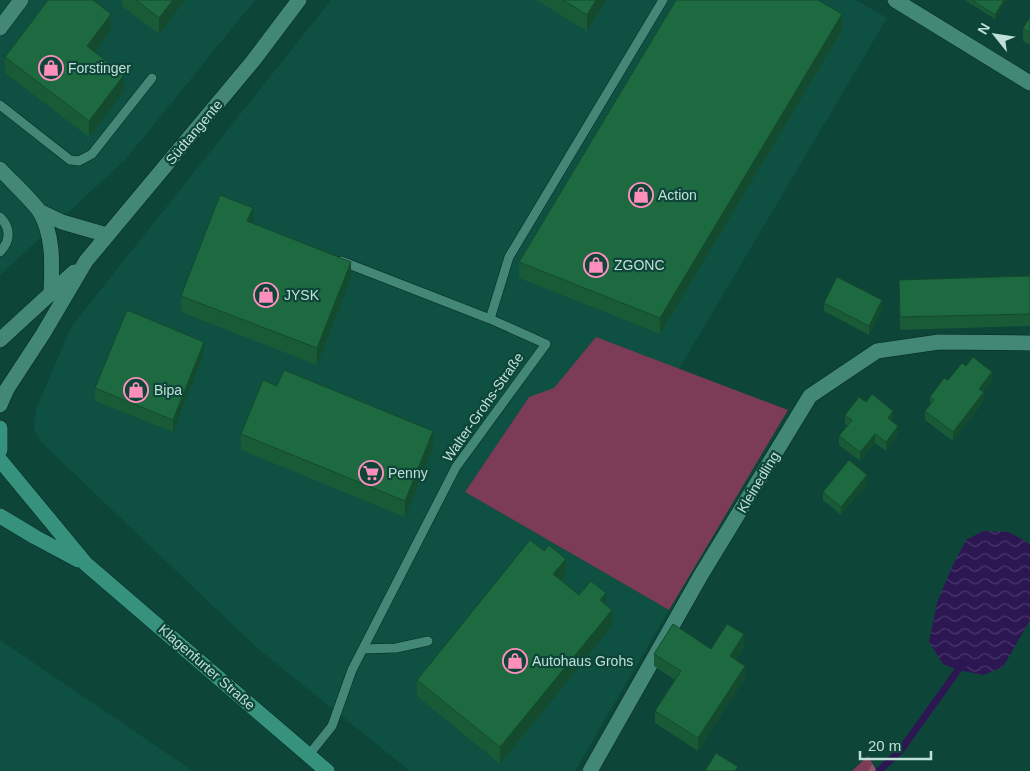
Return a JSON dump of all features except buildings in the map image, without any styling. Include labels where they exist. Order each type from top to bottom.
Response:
[{"type":"main road","points":[[0,428],[0,450]]},
{"type":"main road","name":"Klagenfurter Straße","points":[[0,460],[86,564],[327,771]]},
{"type":"main road","name":"Klagenfurter Straße","points":[[0,516],[86,564]]},
{"type":"street","points":[[0,28],[21,0]]},
{"type":"street","name":"Südtangente","points":[[0,405],[6,389],[43,334],[86,262],[253,61],[299,0]]},
{"type":"street","points":[[895,0],[1030,83]]},
{"type":"street","points":[[0,169],[39,211],[46,226],[52,246],[51,293]]},
{"type":"street","points":[[39,211],[62,222],[107,235]]},
{"type":"street","name":"Südtangente","points":[[0,340],[86,262]]},
{"type":"street","name":"Kleinedling","points":[[590,771],[701,575],[810,396],[878,351],[939,342],[1030,342]]},
{"type":"lane","points":[[490,319],[509,257],[663,0]]},
{"type":"lane","points":[[0,105],[70,160],[79,161],[92,154],[152,78]]},
{"type":"lane","points":[[0,217],[6,223],[9,231],[5,247],[0,252]]},
{"type":"lane","name":"Walter-Grohs-Straße","points":[[308,756],[332,726],[352,670],[456,467],[546,344],[490,319],[335,259]]},
{"type":"lane","points":[[363,649],[396,648],[428,641]]},
{"type":"shaded area","points":[[0,0],[255,0],[125,160],[0,275]]},
{"type":"shaded area","points":[[331,0],[856,0],[887,18],[679,369],[596,337],[554,389],[529,397],[465,492],[669,610],[575,771],[410,771],[257,648],[40,441],[34,428],[36,409],[71,327]]},
{"type":"shaded area","points":[[0,640],[193,771],[0,771]]},
{"type":"green space","points":[[596,337],[788,410],[669,610],[465,492],[529,397],[554,388]]},
{"type":"green space","points":[[868,756],[877,771],[852,771]]},
{"type":"water","points":[[983,531],[1009,532],[1030,544],[1030,620],[1003,667],[983,675],[958,670],[943,664],[929,642],[937,603],[951,569],[966,540]]},
{"type":"waterway","points":[[879,771],[901,750],[964,664]]},
{"type":"place","name":"Forstinger","points":[[51,68]]},
{"type":"place","name":"Action","points":[[641,195]]},
{"type":"place","name":"ZGONC","points":[[596,265]]},
{"type":"place","name":"JYSK","points":[[266,295]]},
{"type":"place","name":"Bipa","points":[[136,390]]},
{"type":"place","name":"Penny","points":[[371,473]]},
{"type":"place","name":"Autohaus Grohs","points":[[515,661]]}]
